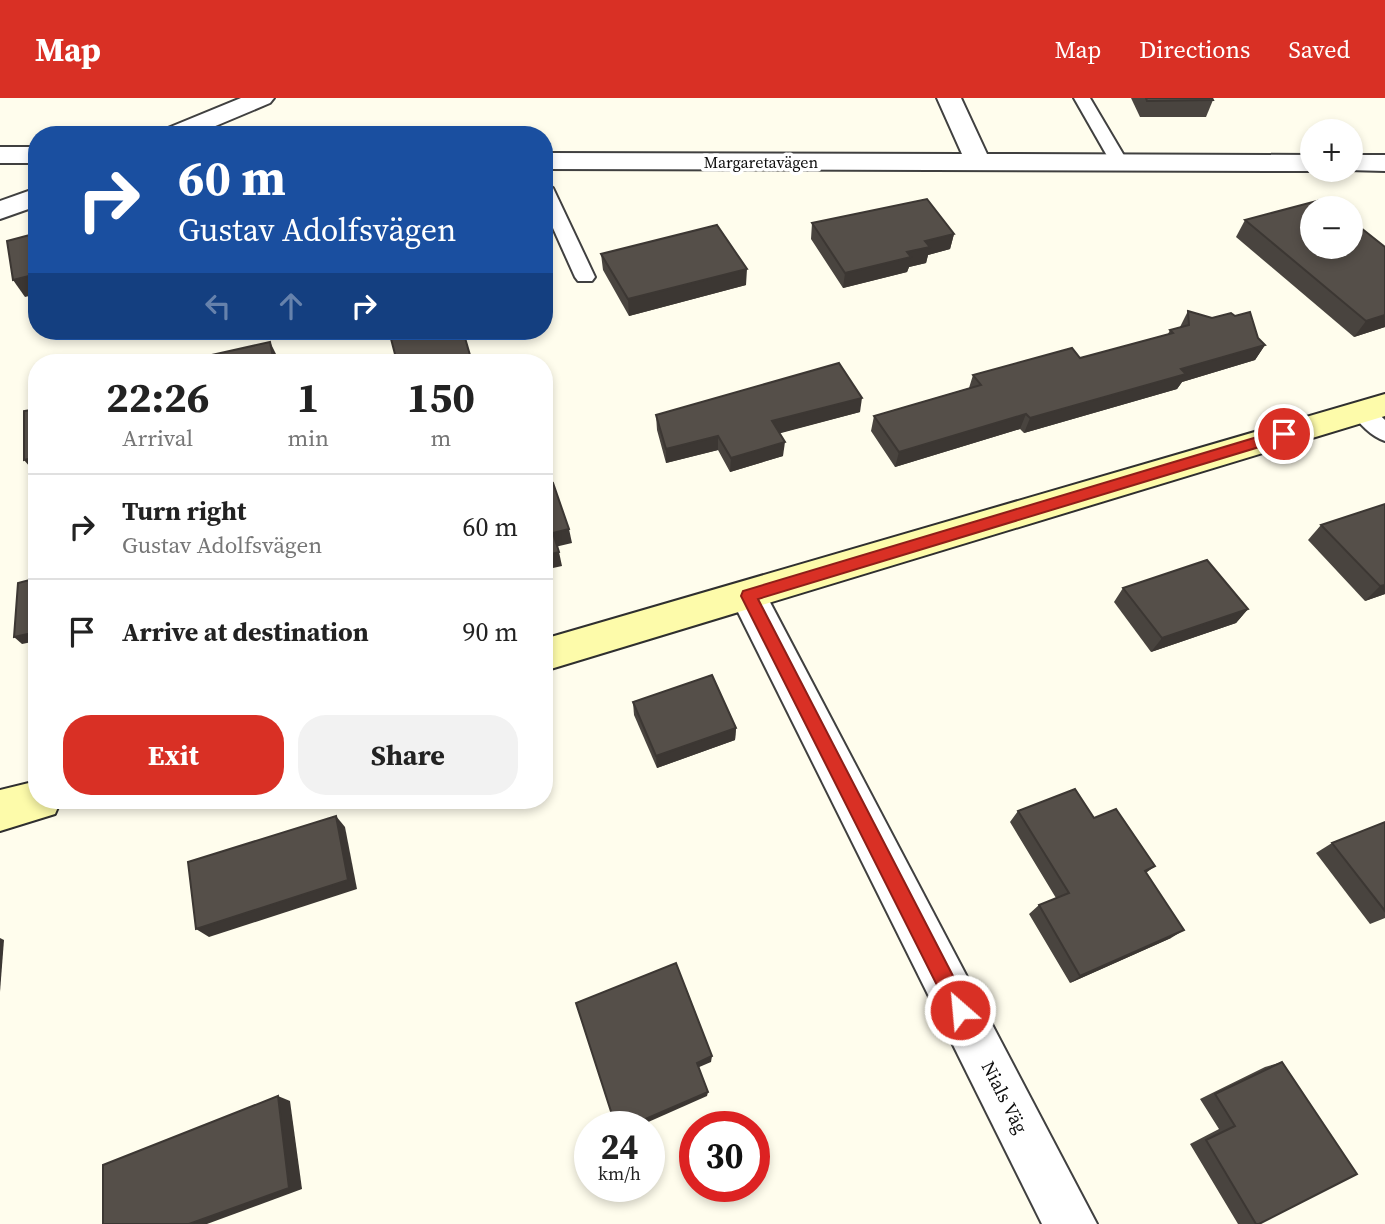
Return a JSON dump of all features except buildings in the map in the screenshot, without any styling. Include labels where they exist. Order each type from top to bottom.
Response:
[{"type":"street","points":[[194,126],[262,98]]},
{"type":"street","points":[[949,98],[978,162]]},
{"type":"street","points":[[0,155],[28,155]]},
{"type":"street","name":"Margaretavägen","points":[[553,161],[1300,163]]},
{"type":"street","points":[[1363,163],[1385,163]]},
{"type":"street","points":[[0,211],[28,200]]},
{"type":"street","points":[[553,652],[748,596],[1015,513],[1377,417]]},
{"type":"street","name":"Nials Väg","points":[[748,596],[1070,1224]]},
{"type":"street","points":[[0,811],[14,804],[28,802]]},
{"type":"lane","points":[[1082,98],[1120,164]]},
{"type":"lane","points":[[553,208],[585,277]]},
{"type":"route","points":[[960,1010],[748,596],[1002,517],[1284,434]]}]
